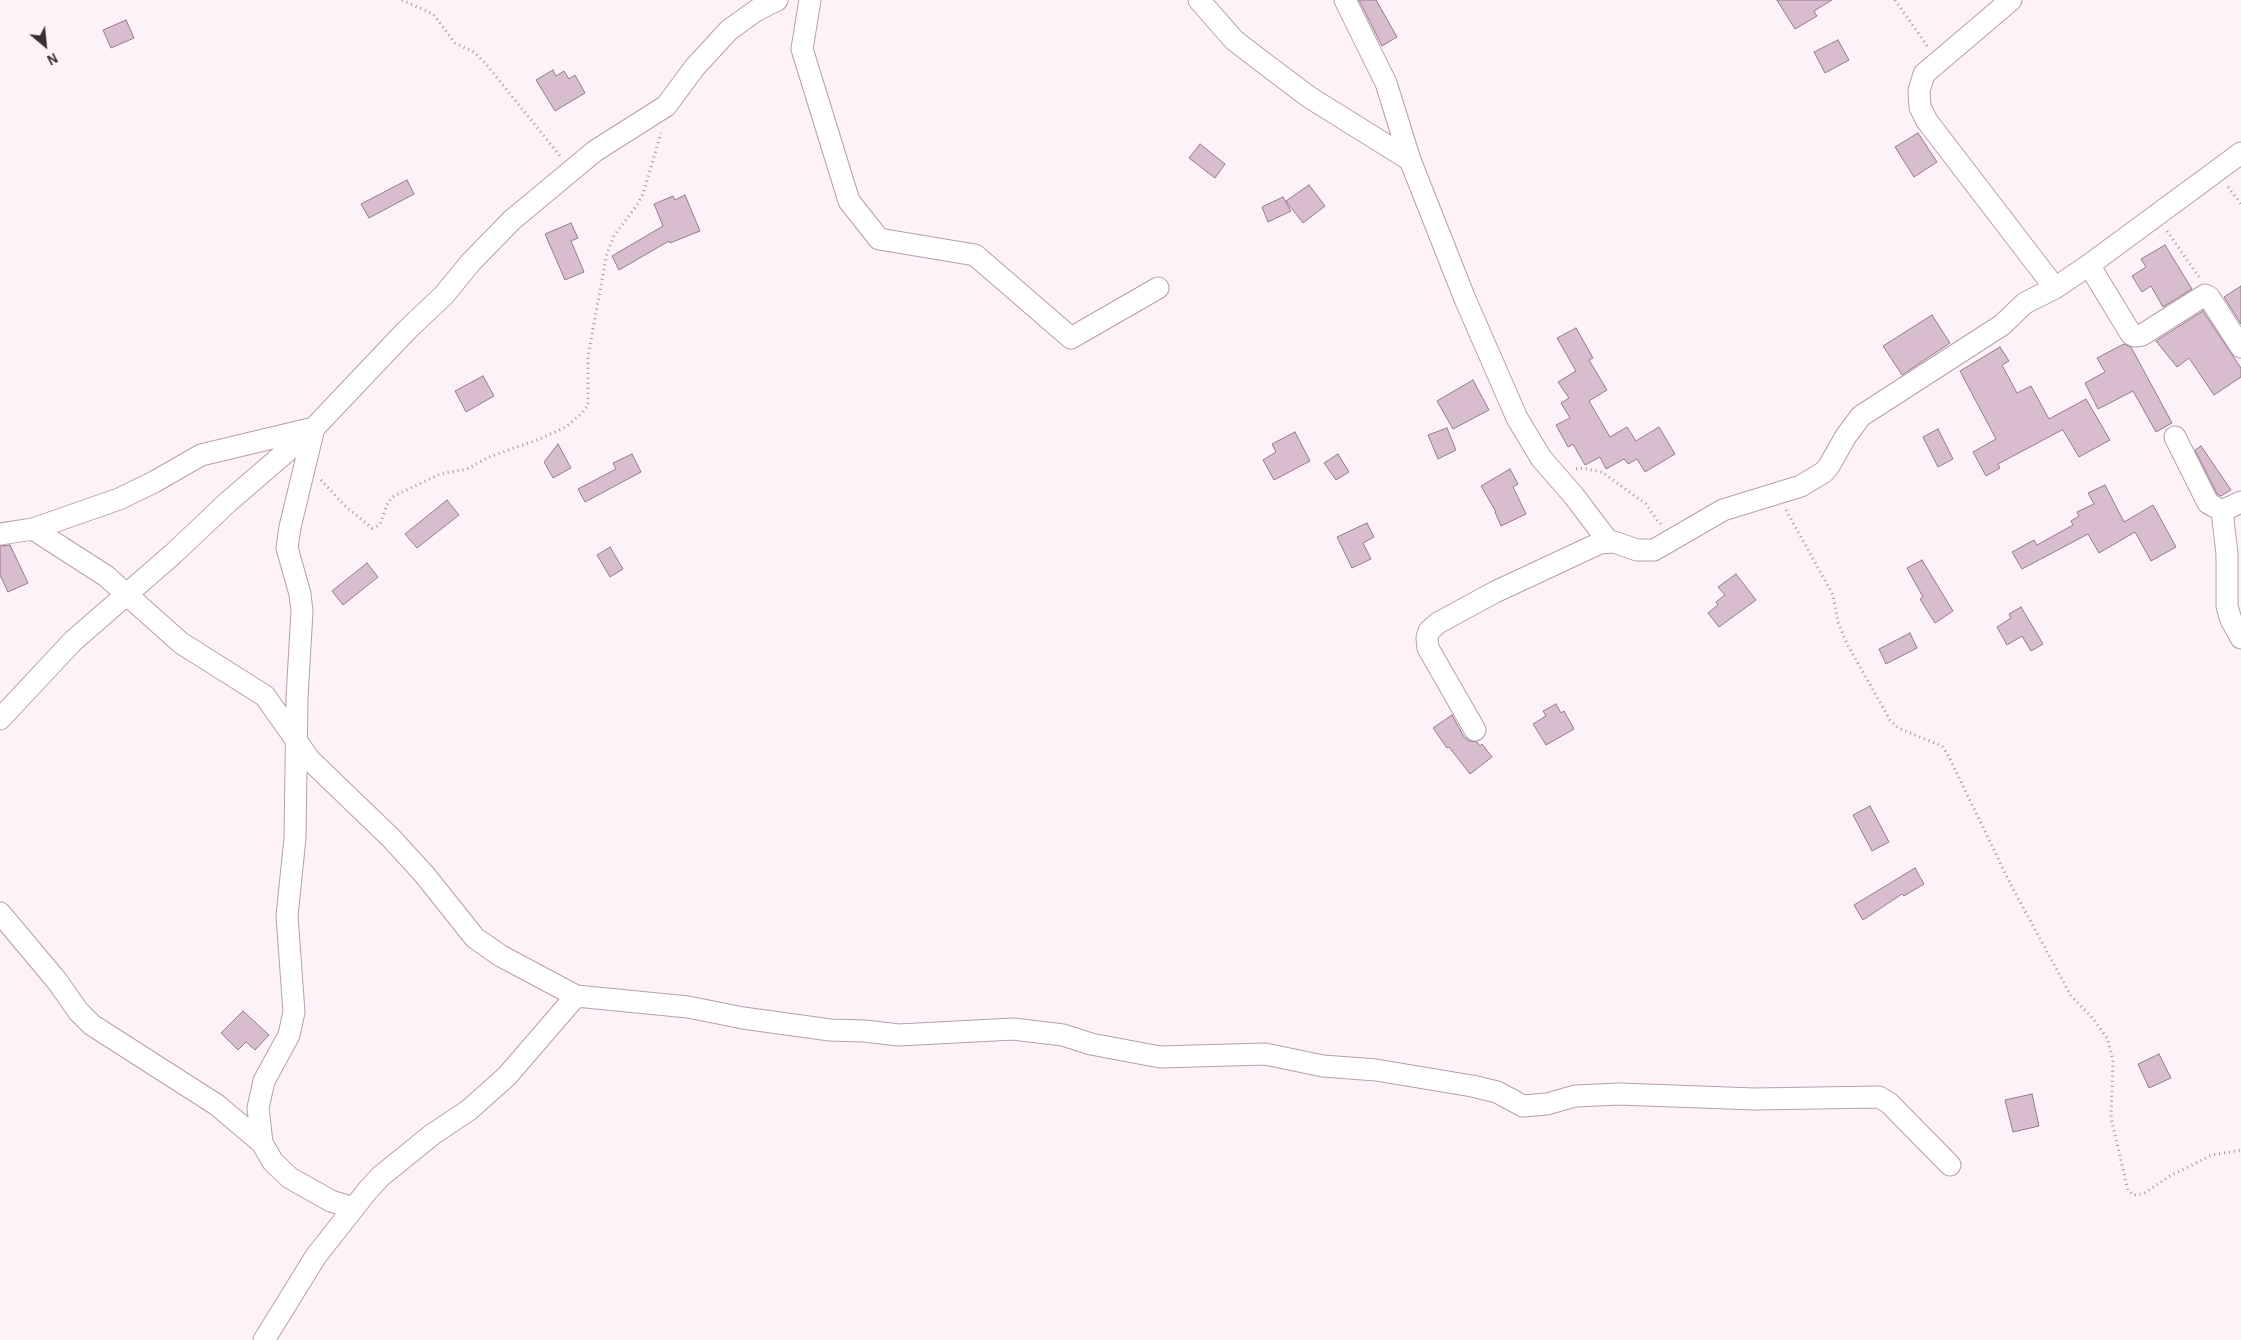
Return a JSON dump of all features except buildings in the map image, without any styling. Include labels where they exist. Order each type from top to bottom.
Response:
[{"type":"street","points":[[0,719],[73,641],[228,502],[314,428],[407,330],[444,296],[470,262],[512,220],[596,151],[666,106],[695,67],[729,30],[757,10],[777,0]]},
{"type":"street","points":[[810,0],[802,49],[849,201],[879,239],[975,255],[1071,338],[1158,288]]},
{"type":"street","points":[[1199,0],[1234,40],[1260,60],[1309,97],[1410,160]]},
{"type":"street","points":[[1345,0],[1386,84],[1410,160],[1465,299],[1509,400],[1541,458],[1574,496],[1608,541]]},
{"type":"street","points":[[2011,0],[1924,74],[1919,91],[1920,107],[1927,121],[2054,288]]},
{"type":"street","points":[[1475,730],[1428,648],[1427,638],[1429,631],[1438,623],[1468,605],[1591,546],[1608,541],[1646,551],[1659,548],[1723,510],[1801,486],[1824,472],[1861,416],[2002,325],[2026,303],[2054,288],[2089,265],[2241,153]]},
{"type":"street","points":[[2089,265],[2131,334],[2135,336],[2142,335],[2205,295],[2209,297],[2241,347]]},
{"type":"street","points":[[314,428],[290,527],[287,548],[300,594],[302,611],[296,738],[295,838],[287,916],[294,1012],[289,1035],[264,1081],[258,1108],[262,1143],[272,1162],[290,1178],[331,1200],[353,1208]]},
{"type":"street","points":[[0,534],[34,529],[119,499],[154,482],[201,455],[314,428]]},
{"type":"street","points":[[2175,437],[2208,503],[2222,511]]},
{"type":"street","points":[[2222,511],[2241,502]]},
{"type":"street","points":[[2222,511],[2227,554],[2227,606],[2231,620],[2241,638]]},
{"type":"street","points":[[34,529],[84,560],[181,643],[265,696],[310,760],[391,838],[424,874],[475,938],[502,956],[576,996],[688,1007],[743,1018],[830,1030],[899,1035],[1013,1029],[1063,1035],[1091,1044],[1160,1057],[1265,1054],[1323,1066],[1376,1070],[1472,1086],[1497,1092],[1523,1106],[1547,1104],[1575,1096],[1619,1094],[1755,1100],[1874,1096],[1880,1097],[1889,1103],[1950,1165]]},
{"type":"street","points":[[0,913],[57,980],[78,1012],[92,1025],[217,1105],[262,1143]]},
{"type":"street","points":[[264,1340],[316,1256],[353,1208],[381,1176],[432,1134],[469,1110],[507,1076],[576,996]]},
{"type":"path","points":[[402,0],[433,14],[439,19],[455,43],[474,52],[486,64],[555,147],[570,171]]},
{"type":"path","points":[[1895,0],[1938,62]]},
{"type":"path","points":[[308,458],[324,484],[344,505],[372,528],[380,524],[388,502],[394,496],[440,474],[467,469],[489,457],[537,440],[566,427],[582,414],[588,405],[588,356],[607,252],[614,236],[637,205],[642,194],[659,140],[666,106]]},
{"type":"path","points":[[2166,208],[2161,220],[2172,240],[2200,279],[2209,297]]},
{"type":"path","points":[[1555,474],[1582,468],[1602,472],[1638,497],[1646,504],[1657,520],[1678,536]]},
{"type":"path","points":[[1777,494],[1832,595],[1838,622],[1847,644],[1890,720],[1898,728],[1942,746],[2011,885],[2071,996],[2091,1016],[2107,1038],[2113,1060],[2110,1096],[2111,1118],[2128,1190],[2133,1195],[2143,1194],[2170,1176],[2212,1155],[2241,1150]]}]
